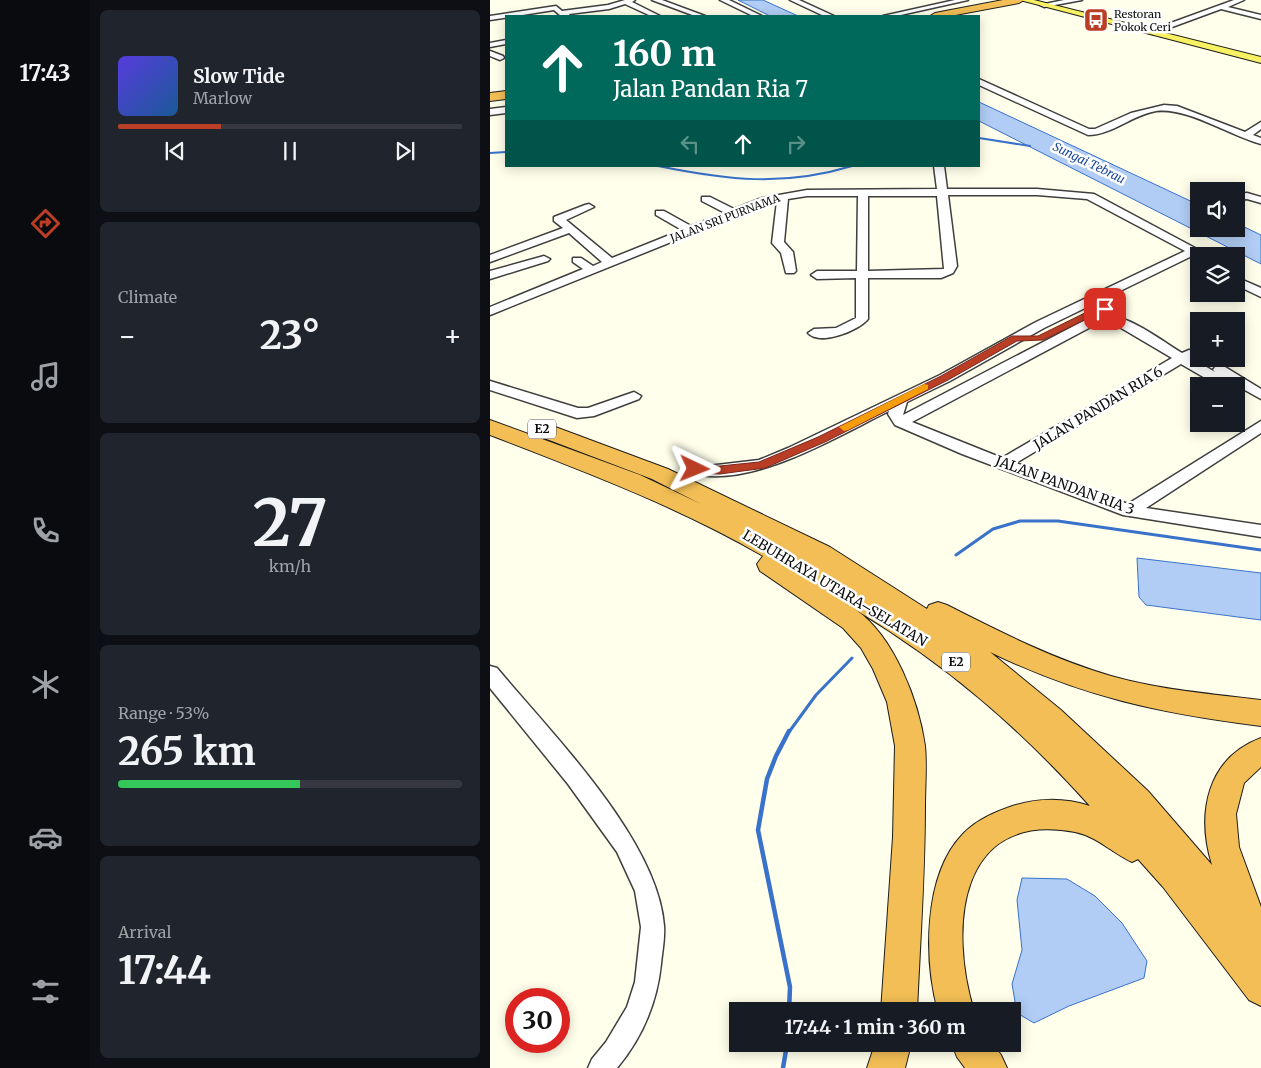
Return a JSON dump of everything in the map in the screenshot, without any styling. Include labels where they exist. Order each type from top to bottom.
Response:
[{"type":"highway","points":[[921,15],[1019,0]]},
{"type":"highway","points":[[940,15],[1003,1]]},
{"type":"highway","points":[[490,97],[505,94]]},
{"type":"highway","points":[[490,103],[505,101]]},
{"type":"highway","name":"LEBUHRAYA UTARA–SELATAN","points":[[490,410],[660,474],[821,553],[964,646],[1051,719],[1137,801],[1247,942]]},
{"type":"highway","name":"LEBUHRAYA UTARA–SELATAN","points":[[490,427],[632,481],[744,534],[825,579],[946,654],[994,692],[1044,737],[1174,876],[1247,942]]},
{"type":"highway","points":[[692,509],[728,537],[852,621],[870,640],[880,656],[901,702],[910,746],[909,837],[900,1002]]},
{"type":"highway","points":[[821,553],[982,636],[1092,682],[1146,696],[1261,713]]},
{"type":"highway","points":[[1247,942],[1222,851],[1220,826],[1227,786],[1236,768],[1261,751]]},
{"type":"highway","points":[[953,1002],[948,985],[946,949],[948,917],[955,878],[964,858],[978,841],[1000,826],[1021,818],[1046,814],[1087,819],[1112,830],[1149,860],[1174,876]]},
{"type":"highway","name":"E2","points":[[1247,942],[1261,988]]},
{"type":"highway","points":[[886,1068],[891,1052]]},
{"type":"highway","points":[[976,1052],[988,1068]]},
{"type":"main road","points":[[1024,0],[1261,60]]},
{"type":"street","points":[[655,0],[698,15]]},
{"type":"street","points":[[723,0],[756,15]]},
{"type":"street","points":[[793,0],[828,15]]},
{"type":"street","points":[[892,15],[965,0]]},
{"type":"street","points":[[1044,5],[1079,0]]},
{"type":"street","points":[[1150,32],[1241,0]]},
{"type":"street","points":[[490,17],[556,8],[559,13],[566,15],[628,1],[654,15]]},
{"type":"street","points":[[1067,2],[1086,12]]},
{"type":"street","points":[[807,6],[822,3]]},
{"type":"street","points":[[1220,7],[1261,17]]},
{"type":"street","points":[[584,10],[591,15]]},
{"type":"street","points":[[490,45],[505,42]]},
{"type":"street","points":[[490,53],[500,58]]},
{"type":"street","points":[[980,82],[1088,132],[1096,132],[1154,108],[1166,107],[1174,108],[1261,141]]},
{"type":"street","points":[[490,112],[505,110]]},
{"type":"street","points":[[1247,136],[1261,125]]},
{"type":"street","points":[[816,275],[941,274],[948,272],[951,266],[941,192],[940,167]]},
{"type":"street","name":"JALAN SRI PURNAMA","points":[[492,308],[611,263],[734,213],[783,196],[807,193],[1063,193],[1095,206],[1190,253]]},
{"type":"street","points":[[814,333],[833,333],[856,326],[862,319],[863,193]]},
{"type":"street","points":[[783,196],[778,243],[787,252],[790,271]]},
{"type":"street","points":[[1245,196],[1261,200]]},
{"type":"street","points":[[706,199],[734,213]]},
{"type":"street","points":[[589,207],[558,219],[568,230],[611,263]]},
{"type":"street","points":[[660,213],[691,231]]},
{"type":"street","points":[[490,259],[568,230]]},
{"type":"street","points":[[490,275],[544,259]]},
{"type":"street","points":[[905,422],[903,414],[906,408],[923,396],[1072,322],[1190,259]]},
{"type":"street","points":[[577,260],[593,270]]},
{"type":"street","points":[[905,422],[1072,322],[1100,309],[1115,307],[1190,260]]},
{"type":"street","points":[[1245,276],[1261,284]]},
{"type":"street","points":[[1245,285],[1261,293]]},
{"type":"street","points":[[1115,307],[1190,355]]},
{"type":"street","points":[[695,469],[724,470],[761,465],[821,439],[955,372],[1015,338],[1072,322],[1107,316],[1190,356]]},
{"type":"street","points":[[1015,338],[1040,338]]},
{"type":"street","name":"JALAN PANDAN RIA 6","points":[[1005,463],[1190,359]]},
{"type":"street","points":[[1205,367],[1217,377]]},
{"type":"street","points":[[1211,367],[1261,395]]},
{"type":"street","points":[[490,384],[578,413],[589,413],[634,396]]},
{"type":"street","points":[[1245,396],[1261,406]]},
{"type":"street","points":[[901,398],[895,414],[896,418],[905,422]]},
{"type":"street","name":"JALAN PANDAN RIA 3","points":[[905,422],[1130,511],[1261,531]]},
{"type":"street","points":[[1130,511],[1261,426]]},
{"type":"street","points":[[490,674],[575,777],[625,844],[646,890],[653,927],[647,982],[638,1013],[615,1051],[601,1068]]},
{"type":"water","points":[[738,0],[763,0],[796,15],[768,15]]},
{"type":"water","name":"Sungai Tebrau","points":[[980,102],[1190,201],[1190,228],[980,122]]},
{"type":"water","points":[[1245,227],[1261,235],[1261,264],[1245,256],[1245,247],[1227,247],[1208,237],[1245,237]]},
{"type":"water","points":[[1137,558],[1261,573],[1261,620],[1146,605],[1139,597]]},
{"type":"water","points":[[1022,878],[1067,879],[1095,896],[1122,923],[1147,961],[1144,978],[1069,1006],[1034,1023],[1021,1015],[1021,1002],[1015,1002],[1012,984],[1022,950],[1017,900]]},
{"type":"waterway","points":[[980,138],[1030,146]]},
{"type":"waterway","points":[[490,153],[505,152]]},
{"type":"waterway","points":[[664,167],[708,175],[755,179],[802,177],[848,167]]},
{"type":"waterway","points":[[956,555],[993,529],[1020,521],[1058,521],[1261,550]]},
{"type":"waterway","points":[[789,732],[816,695],[852,658]]},
{"type":"waterway","points":[[789,731],[767,779],[758,830],[790,987],[789,1002]]},
{"type":"waterway","points":[[783,1068],[786,1052]]},
{"type":"slow traffic","points":[[844,427],[924,387]]},
{"type":"place","name":"Restoran Pokok Ceri","points":[[1096,20]]},
{"type":"route","points":[[695,469],[708,471],[761,465],[821,439],[909,394],[945,378],[1015,338],[1040,338],[1100,309],[1105,309]]}]
